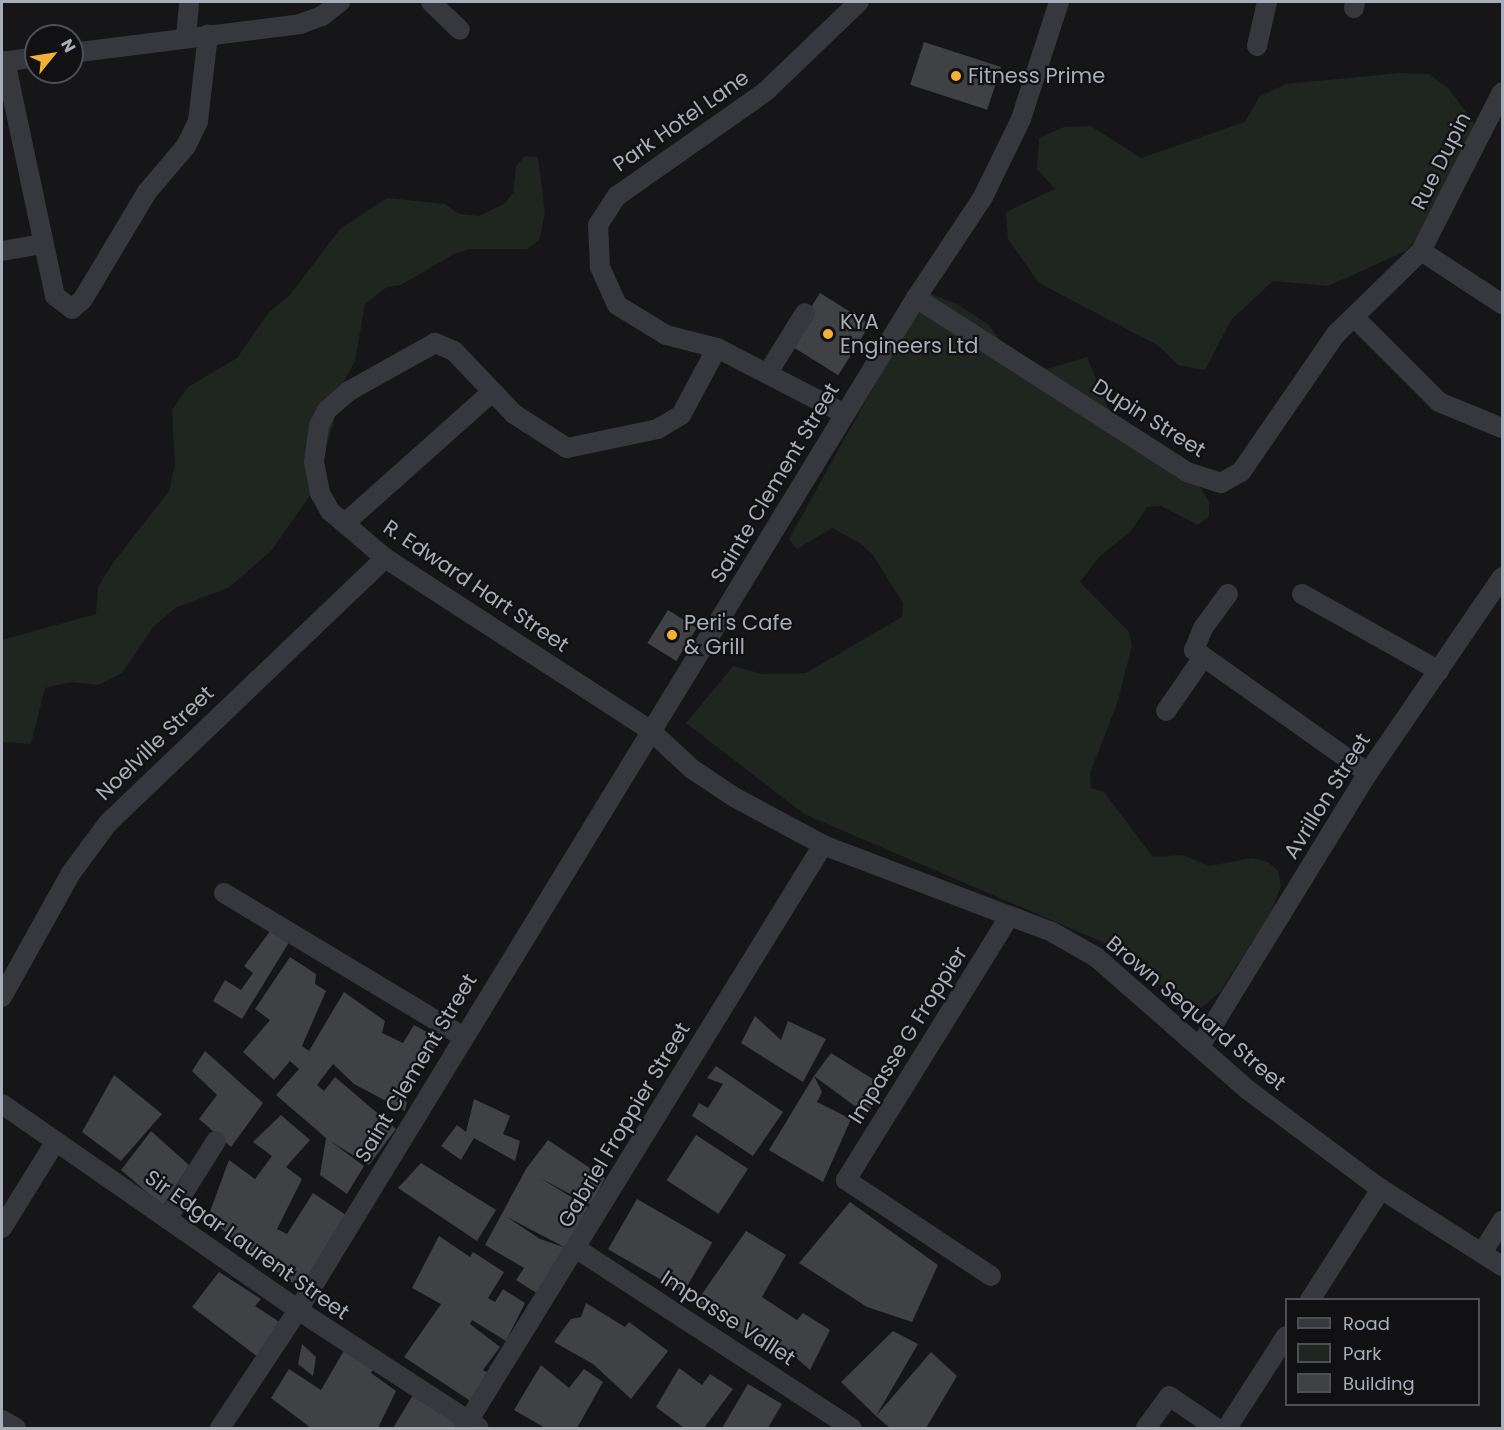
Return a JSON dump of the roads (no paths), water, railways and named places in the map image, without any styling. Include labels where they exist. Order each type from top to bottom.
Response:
[{"type":"street","points":[[186,38],[189,2]]},
{"type":"street","points":[[84,51],[300,24],[322,16],[340,2]]},
{"type":"street","points":[[431,2],[460,30]]},
{"type":"street","name":"Park Hotel Lane","points":[[845,414],[769,371],[717,348],[666,335],[617,305],[600,267],[598,225],[617,196],[765,92],[859,2]]},
{"type":"street","name":"Sainte Clement Street","points":[[651,731],[1001,163],[1021,119],[1059,2]]},
{"type":"street","points":[[1257,46],[1267,2]]},
{"type":"street","points":[[24,58],[3,61],[55,296],[72,309],[83,299],[147,192],[186,146],[198,121],[208,35]]},
{"type":"street","name":"Rue Dupin","points":[[1421,251],[1503,92]]},
{"type":"street","points":[[2,251],[42,244]]},
{"type":"street","points":[[1421,251],[1503,304]]},
{"type":"street","name":"Dupin Street","points":[[916,298],[1187,472],[1221,483],[1241,472],[1289,397],[1354,317],[1421,251]]},
{"type":"street","points":[[769,371],[805,313]]},
{"type":"street","points":[[1354,317],[1439,402],[1503,428]]},
{"type":"street","name":"R. Edward Hart Street","points":[[491,393],[454,351],[435,343],[349,391],[327,410],[319,426],[314,462],[320,493],[330,511],[385,558],[651,731]]},
{"type":"street","points":[[345,523],[491,393],[550,441],[567,448],[599,444],[658,429],[681,415],[717,348]]},
{"type":"street","name":"Noelville Street","points":[[2,997],[71,873],[108,823],[385,558]]},
{"type":"street","name":"Avrillon Street","points":[[1200,1046],[1368,773],[1503,577]]},
{"type":"street","points":[[1228,594],[1203,628],[1194,650],[1202,659],[1368,773]]},
{"type":"street","points":[[1302,594],[1439,671]]},
{"type":"street","points":[[1166,711],[1202,659]]},
{"type":"street","name":"Brown Sequard Street","points":[[651,731],[692,769],[823,845],[1010,916],[1096,957],[1248,1090],[1381,1189],[1503,1266]]},
{"type":"street","name":"Saint Clement Street","points":[[220,1428],[298,1310],[462,1036],[651,731]]},
{"type":"street","name":"Gabriel Froppier Street","points":[[471,1426],[823,845]]},
{"type":"street","points":[[224,893],[462,1036]]},
{"type":"street","name":"Impasse G Froppier","points":[[991,1276],[846,1180],[1010,916]]},
{"type":"street","name":"Sir Edgar Laurent Street","points":[[2,1104],[298,1310],[471,1426]]},
{"type":"street","points":[[2,1228],[56,1141]]},
{"type":"street","points":[[167,1219],[216,1141]]},
{"type":"street","points":[[1311,1298],[1381,1189]]},
{"type":"street","points":[[1482,1253],[1503,1221]]},
{"type":"street","name":"Impasse Vallet","points":[[577,1249],[852,1428]]},
{"type":"street","points":[[1227,1428],[1285,1339]]},
{"type":"street","points":[[1146,1428],[1169,1396],[1216,1428]]},
{"type":"street","points":[[2,1420],[16,1428]]},
{"type":"place","name":"Fitness Prime","points":[[956,76]]},
{"type":"place","name":"KYA Engineers Ltd","points":[[828,334]]},
{"type":"place","name":"Peri's Cafe & Grill","points":[[672,635]]}]
